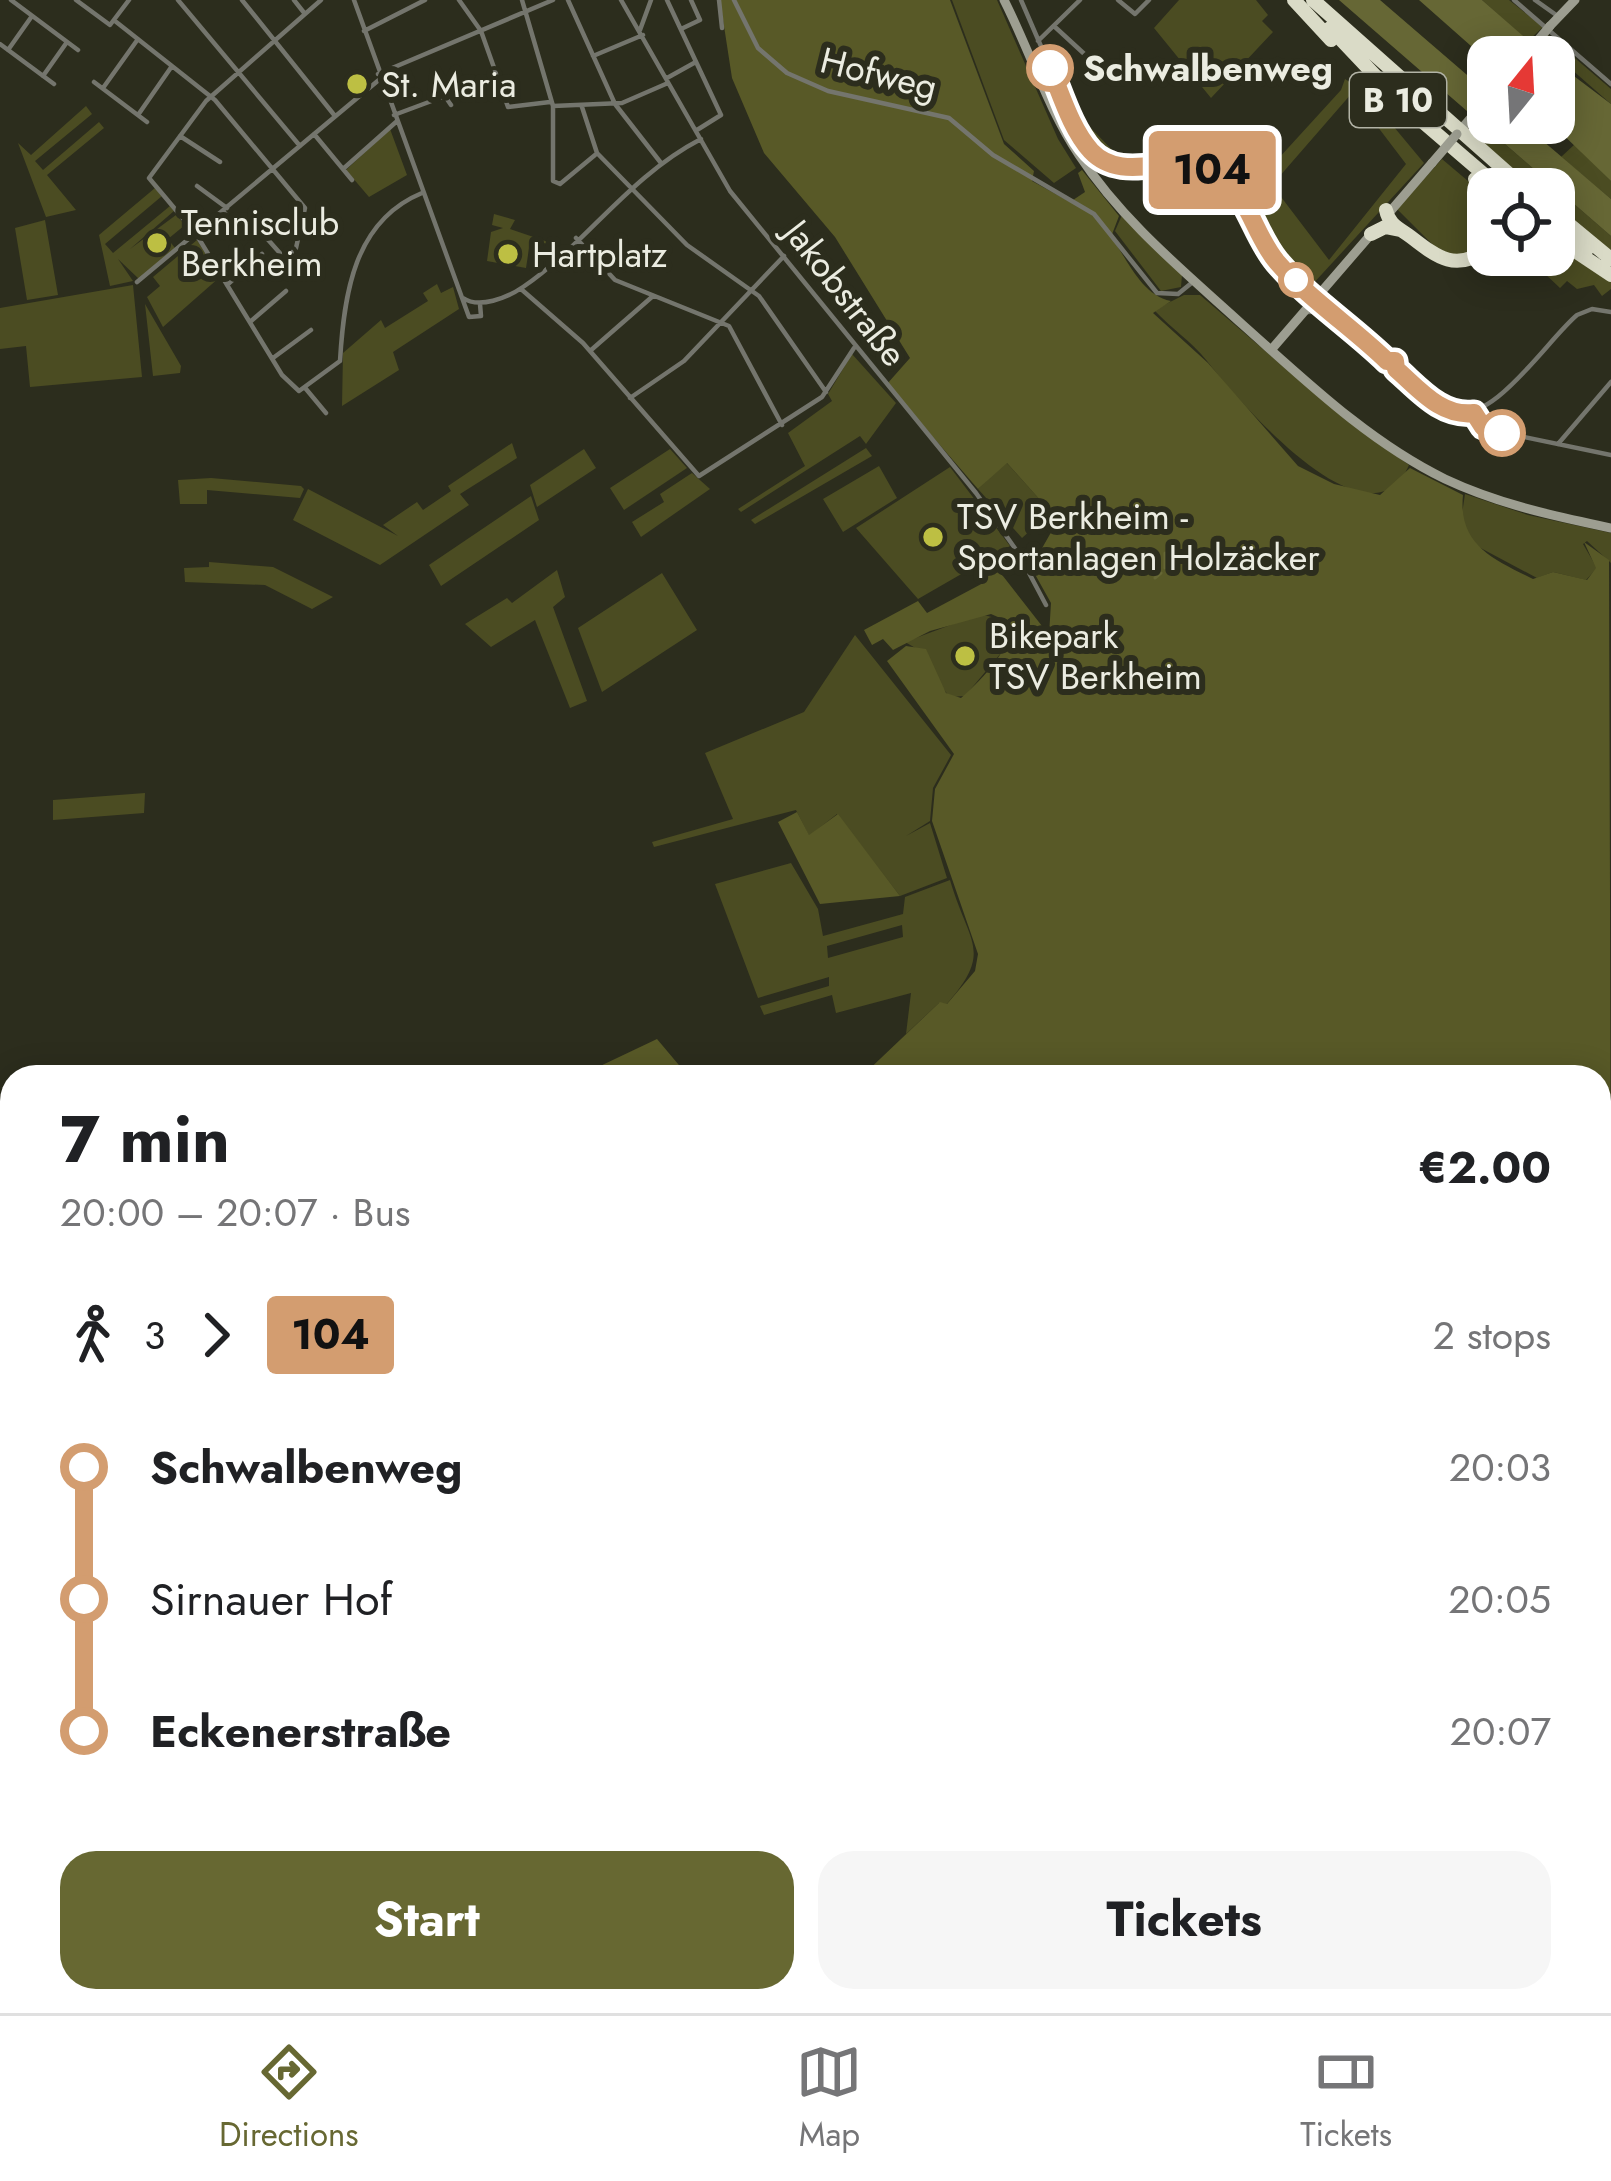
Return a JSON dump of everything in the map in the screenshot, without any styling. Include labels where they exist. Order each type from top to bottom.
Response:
[{"type":"highway","name":"B 10","points":[[1294,0],[1398,112],[1467,173]]},
{"type":"highway","name":"B 10","points":[[1309,0],[1402,104],[1477,168]]},
{"type":"highway","points":[[1309,0],[1503,168]]},
{"type":"highway","points":[[1388,211],[1400,230],[1444,261],[1467,260]]},
{"type":"highway","points":[[1388,211],[1443,256],[1467,257]]},
{"type":"highway","points":[[1371,234],[1385,227],[1400,230]]},
{"type":"highway","points":[[1575,230],[1611,262]]},
{"type":"highway","points":[[1575,240],[1611,262]]},
{"type":"highway","points":[[1575,251],[1611,275]]},
{"type":"main road","points":[[1004,0],[1052,108],[1086,166],[1135,226],[1271,350],[1364,428],[1429,471],[1511,505],[1611,528]]},
{"type":"main road","points":[[1542,36],[1574,0]]},
{"type":"main road","points":[[1271,350],[1467,123]]},
{"type":"main road","points":[[1259,339],[1281,338],[1388,211]]},
{"type":"main road","points":[[1281,338],[1288,364]]},
{"type":"street","points":[[11,0],[78,50]]},
{"type":"street","points":[[76,0],[138,39],[211,97],[307,212],[295,251],[286,260]]},
{"type":"street","points":[[113,22],[129,0]]},
{"type":"street","points":[[178,0],[300,146]]},
{"type":"street","points":[[242,0],[335,116]]},
{"type":"street","points":[[294,0],[305,14]]},
{"type":"street","points":[[321,0],[211,97],[149,178],[196,234],[296,390],[306,389],[340,361],[346,292],[363,250],[391,206],[422,193]]},
{"type":"street","points":[[354,0],[472,319],[481,316],[481,304]]},
{"type":"street","points":[[364,31],[424,0]]},
{"type":"street","points":[[459,0],[478,27],[512,109],[616,104],[696,62]]},
{"type":"street","points":[[522,0],[552,104],[554,182],[560,184],[597,153]]},
{"type":"street","points":[[137,283],[379,76],[478,27],[554,0]]},
{"type":"street","points":[[568,0],[616,104],[661,163]]},
{"type":"street","name":"Jakobstraße","points":[[622,0],[728,188],[976,493],[1017,550],[1046,605]]},
{"type":"street","points":[[592,57],[642,33],[651,0]]},
{"type":"street","points":[[667,0],[722,116],[697,130]]},
{"type":"street","points":[[681,29],[700,20],[691,0]]},
{"type":"street","points":[[719,0],[722,28]]},
{"type":"street","name":"Hofweg","points":[[734,0],[758,48],[793,78],[834,93],[949,118],[993,155],[1094,214],[1157,293],[1174,296],[1194,281]]},
{"type":"street","points":[[1021,0],[1079,134],[1094,154],[1120,167],[1180,162],[1216,173],[1238,194],[1274,259],[1374,349]]},
{"type":"street","points":[[1118,0],[1135,14],[1149,0]]},
{"type":"street","points":[[1514,0],[1611,85]]},
{"type":"street","points":[[1535,0],[1559,17]]},
{"type":"street","points":[[1039,41],[1076,1]]},
{"type":"street","points":[[8,50],[32,16]]},
{"type":"street","points":[[1048,18],[1092,61]]},
{"type":"street","points":[[103,88],[138,39]]},
{"type":"street","points":[[44,76],[68,42]]},
{"type":"street","points":[[0,44],[54,84]]},
{"type":"street","points":[[137,115],[172,66]]},
{"type":"street","points":[[94,82],[147,122]]},
{"type":"street","points":[[343,169],[395,118],[445,96],[451,105]]},
{"type":"street","points":[[582,107],[597,153],[687,245],[752,290],[784,326],[826,392]]},
{"type":"street","points":[[314,134],[352,180]]},
{"type":"street","points":[[180,136],[220,162]]},
{"type":"street","points":[[463,298],[481,304],[521,289],[633,186],[701,139]]},
{"type":"street","points":[[196,186],[225,210],[243,234]]},
{"type":"street","points":[[255,225],[294,268]]},
{"type":"street","points":[[576,238],[604,272],[722,322],[737,337],[782,425]]},
{"type":"street","points":[[227,285],[262,254]]},
{"type":"street","points":[[629,398],[684,361],[784,256]]},
{"type":"street","points":[[521,289],[550,309],[590,351],[699,476],[826,392],[854,348]]},
{"type":"street","points":[[250,322],[286,291]]},
{"type":"street","points":[[1318,294],[1331,311]]},
{"type":"street","points":[[590,351],[653,296]]},
{"type":"street","points":[[1396,369],[1446,410],[1474,413],[1492,404],[1576,315],[1592,309],[1611,312]]},
{"type":"street","points":[[1304,314],[1331,311]]},
{"type":"street","points":[[272,359],[311,330]]},
{"type":"street","points":[[1558,444],[1611,382]]},
{"type":"street","points":[[306,389],[326,413]]},
{"type":"street","points":[[1474,413],[1490,430],[1611,455]]},
{"type":"shaded area","points":[[720,0],[950,0],[1004,144],[1034,171],[1032,181],[1070,202],[1085,192],[1078,173],[1082,170],[1119,216],[1111,237],[1130,266],[1151,292],[1171,301],[1153,313],[1208,363],[1298,466],[1334,484],[1380,495],[1410,468],[1463,495],[1472,538],[1492,557],[1533,579],[1553,572],[1587,580],[1596,568],[1584,542],[1609,560],[1611,1065],[874,1065],[940,1002],[947,1004],[975,971],[978,954],[932,821],[935,789],[954,754],[887,661],[906,646],[926,649],[946,693],[961,698],[995,662],[1009,630],[1007,621],[991,614],[930,631],[893,650],[883,639],[872,645],[864,630],[918,601],[927,613],[985,582],[980,568],[992,562],[1049,635],[1051,603],[1027,560],[1041,550],[1058,520],[1007,463],[978,489],[887,384],[910,358],[835,237],[764,153],[732,78]]},
{"type":"shaded area","points":[[952,0],[997,0],[1058,139],[1076,168],[1054,183],[1004,140]]},
{"type":"shaded area","points":[[1179,0],[1256,0],[1268,15],[1262,21],[1273,32],[1211,98],[1154,28]]},
{"type":"shaded area","points":[[1339,0],[1380,0],[1467,75],[1467,111]]},
{"type":"shaded area","points":[[1419,0],[1482,0],[1523,36],[1467,36],[1467,42]]},
{"type":"shaded area","points":[[1482,0],[1509,0],[1543,27],[1533,36],[1522,36]]},
{"type":"shaded area","points":[[1575,58],[1611,89],[1611,104],[1575,72]]},
{"type":"shaded area","points":[[1575,77],[1611,104],[1611,181],[1573,144]]},
{"type":"shaded area","points":[[1345,79],[1364,91],[1424,163],[1311,286],[1281,262],[1267,242],[1249,208],[1256,202],[1244,199],[1219,171],[1247,193],[1341,90]],"holes":[[[1352,93],[1406,164],[1329,260],[1272,185]]]},
{"type":"shaded area","points":[[86,106],[92,114],[35,161],[43,170],[99,122],[104,128],[47,175],[76,210],[46,217],[18,143],[31,155]]},
{"type":"shaded area","points":[[1088,125],[1120,158],[1196,154],[1204,143],[1209,156],[1203,163],[1119,161],[1092,147],[1081,130]]},
{"type":"shaded area","points":[[390,129],[407,175],[369,197],[346,170]]},
{"type":"shaded area","points":[[1483,144],[1505,144],[1533,168],[1508,168]]},
{"type":"shaded area","points":[[1505,144],[1547,144],[1575,168],[1533,168]]},
{"type":"shaded area","points":[[1575,144],[1611,181],[1611,199],[1575,168],[1561,157]]},
{"type":"shaded area","points":[[1442,159],[1467,180],[1467,252],[1458,257],[1435,247],[1397,209]]},
{"type":"shaded area","points":[[1575,168],[1611,199],[1611,236],[1575,205]]},
{"type":"shaded area","points":[[155,188],[162,196],[105,244],[113,253],[170,206],[174,211],[130,249],[176,215],[185,225],[168,239],[175,248],[139,279],[118,259],[133,281],[110,286],[99,235]]},
{"type":"shaded area","points":[[1575,205],[1611,236],[1611,256],[1575,226]]},
{"type":"shaded area","name":"Hartplatz","points":[[494,214],[515,220],[510,229],[554,244],[530,242],[526,268],[487,261],[491,232],[503,228],[492,225]]},
{"type":"shaded area","points":[[1122,215],[1182,275],[1181,287],[1161,291],[1115,231]]},
{"type":"shaded area","points":[[45,220],[58,295],[27,300],[15,228]]},
{"type":"shaded area","points":[[197,240],[220,277],[163,327],[147,297],[160,286],[153,277]]},
{"type":"shaded area","points":[[1575,258],[1611,281],[1611,289],[1602,296],[1594,285],[1577,289],[1567,281],[1560,288],[1547,276],[1575,276]]},
{"type":"shaded area","points":[[437,284],[441,293],[453,287],[459,309],[393,352],[399,370],[342,406],[343,353],[381,320],[385,328],[428,301],[423,293]]},
{"type":"shaded area","points":[[133,285],[142,377],[30,387],[26,346],[0,349],[0,308]]},
{"type":"shaded area","points":[[1184,295],[1200,295],[1339,414],[1409,465],[1390,488],[1365,493],[1335,482],[1273,434],[1154,310]]},
{"type":"shaded area","points":[[145,304],[181,366],[180,373],[153,376]]},
{"type":"shaded area","points":[[852,354],[896,403],[866,444],[860,436],[741,512],[738,509],[805,466],[788,433],[832,401],[828,394]]},
{"type":"shaded area","points":[[512,443],[517,458],[460,494],[469,505],[380,565],[293,520],[308,489],[398,536],[383,525],[417,502],[423,510],[451,491],[448,486]]},
{"type":"shaded area","points":[[866,448],[872,456],[755,524],[751,520]]},
{"type":"shaded area","points":[[584,449],[596,468],[537,507],[530,485]]},
{"type":"shaded area","points":[[670,449],[687,468],[624,510],[610,488]]},
{"type":"shaded area","points":[[1006,462],[1051,512],[1022,538],[978,489]]},
{"type":"shaded area","points":[[879,466],[897,498],[843,532],[823,499]]},
{"type":"shaded area","name":"TSV Berkheim - Sportanlagen Holzäcker","points":[[950,467],[1010,546],[918,599],[856,528]]},
{"type":"shaded area","points":[[692,473],[710,489],[641,537],[632,522],[664,502],[660,494]]},
{"type":"shaded area","points":[[211,478],[304,489],[300,498],[207,490],[207,504],[180,504],[178,480]]},
{"type":"shaded area","points":[[1465,494],[1528,515],[1611,533],[1611,563],[1587,541],[1583,544],[1597,568],[1586,580],[1553,572],[1537,578],[1475,545],[1461,521]]},
{"type":"shaded area","points":[[531,496],[539,520],[441,586],[429,565]]},
{"type":"shaded area","points":[[209,562],[273,567],[333,597],[312,609],[265,585],[185,582],[184,568],[209,567]]},
{"type":"shaded area","points":[[557,570],[565,597],[553,607],[587,701],[570,708],[535,620],[491,647],[465,624],[507,598],[512,603]]},
{"type":"shaded area","points":[[662,573],[697,630],[602,692],[578,628]]},
{"type":"shaded area","name":"Bikepark TSV Berkheim","points":[[980,614],[1007,621],[1012,640],[965,696],[950,697],[929,661],[905,642]]},
{"type":"shaded area","points":[[855,635],[951,755],[933,788],[930,821],[906,836],[930,823],[947,878],[900,896],[837,814],[809,836],[796,810],[654,847],[652,842],[733,819],[705,753],[804,712]]},
{"type":"shaded area","points":[[145,793],[144,813],[53,820],[53,800]]},
{"type":"shaded area","points":[[797,812],[809,835],[838,814],[900,896],[820,904],[778,822]]},
{"type":"shaded area","points":[[791,863],[818,909],[823,936],[903,914],[905,897],[950,880],[973,946],[970,971],[946,1005],[939,1003],[906,1034],[911,993],[836,1013],[832,995],[764,1015],[760,1006],[829,986],[829,977],[758,998],[715,884]],"holes":[[[902,925],[903,937],[828,958],[827,946]]]},
{"type":"shaded area","points":[[657,1039],[679,1065],[602,1065]]},
{"type":"waterway","points":[[1165,553],[1165,568]]},
{"type":"waterway","points":[[1155,578],[1161,573]]},
{"type":"bus line","name":"104","points":[[1050,68],[1079,134],[1098,158],[1125,167],[1192,163],[1220,175],[1232,186],[1266,248],[1295,280],[1387,361],[1395,361],[1396,369],[1436,404],[1458,414],[1474,413],[1483,427],[1502,433]]},
{"type":"place","name":"Schwalbenweg","points":[[1050,68]]},
{"type":"place","name":"St. Maria","points":[[357,84]]},
{"type":"place","name":"Tennisclub Berkheim","points":[[157,243]]},
{"type":"place","name":"Hartplatz","points":[[508,254]]},
{"type":"place","name":"TSV Berkheim - Sportanlagen Holzäcker","points":[[933,537]]},
{"type":"place","name":"Bikepark TSV Berkheim","points":[[965,656]]}]
